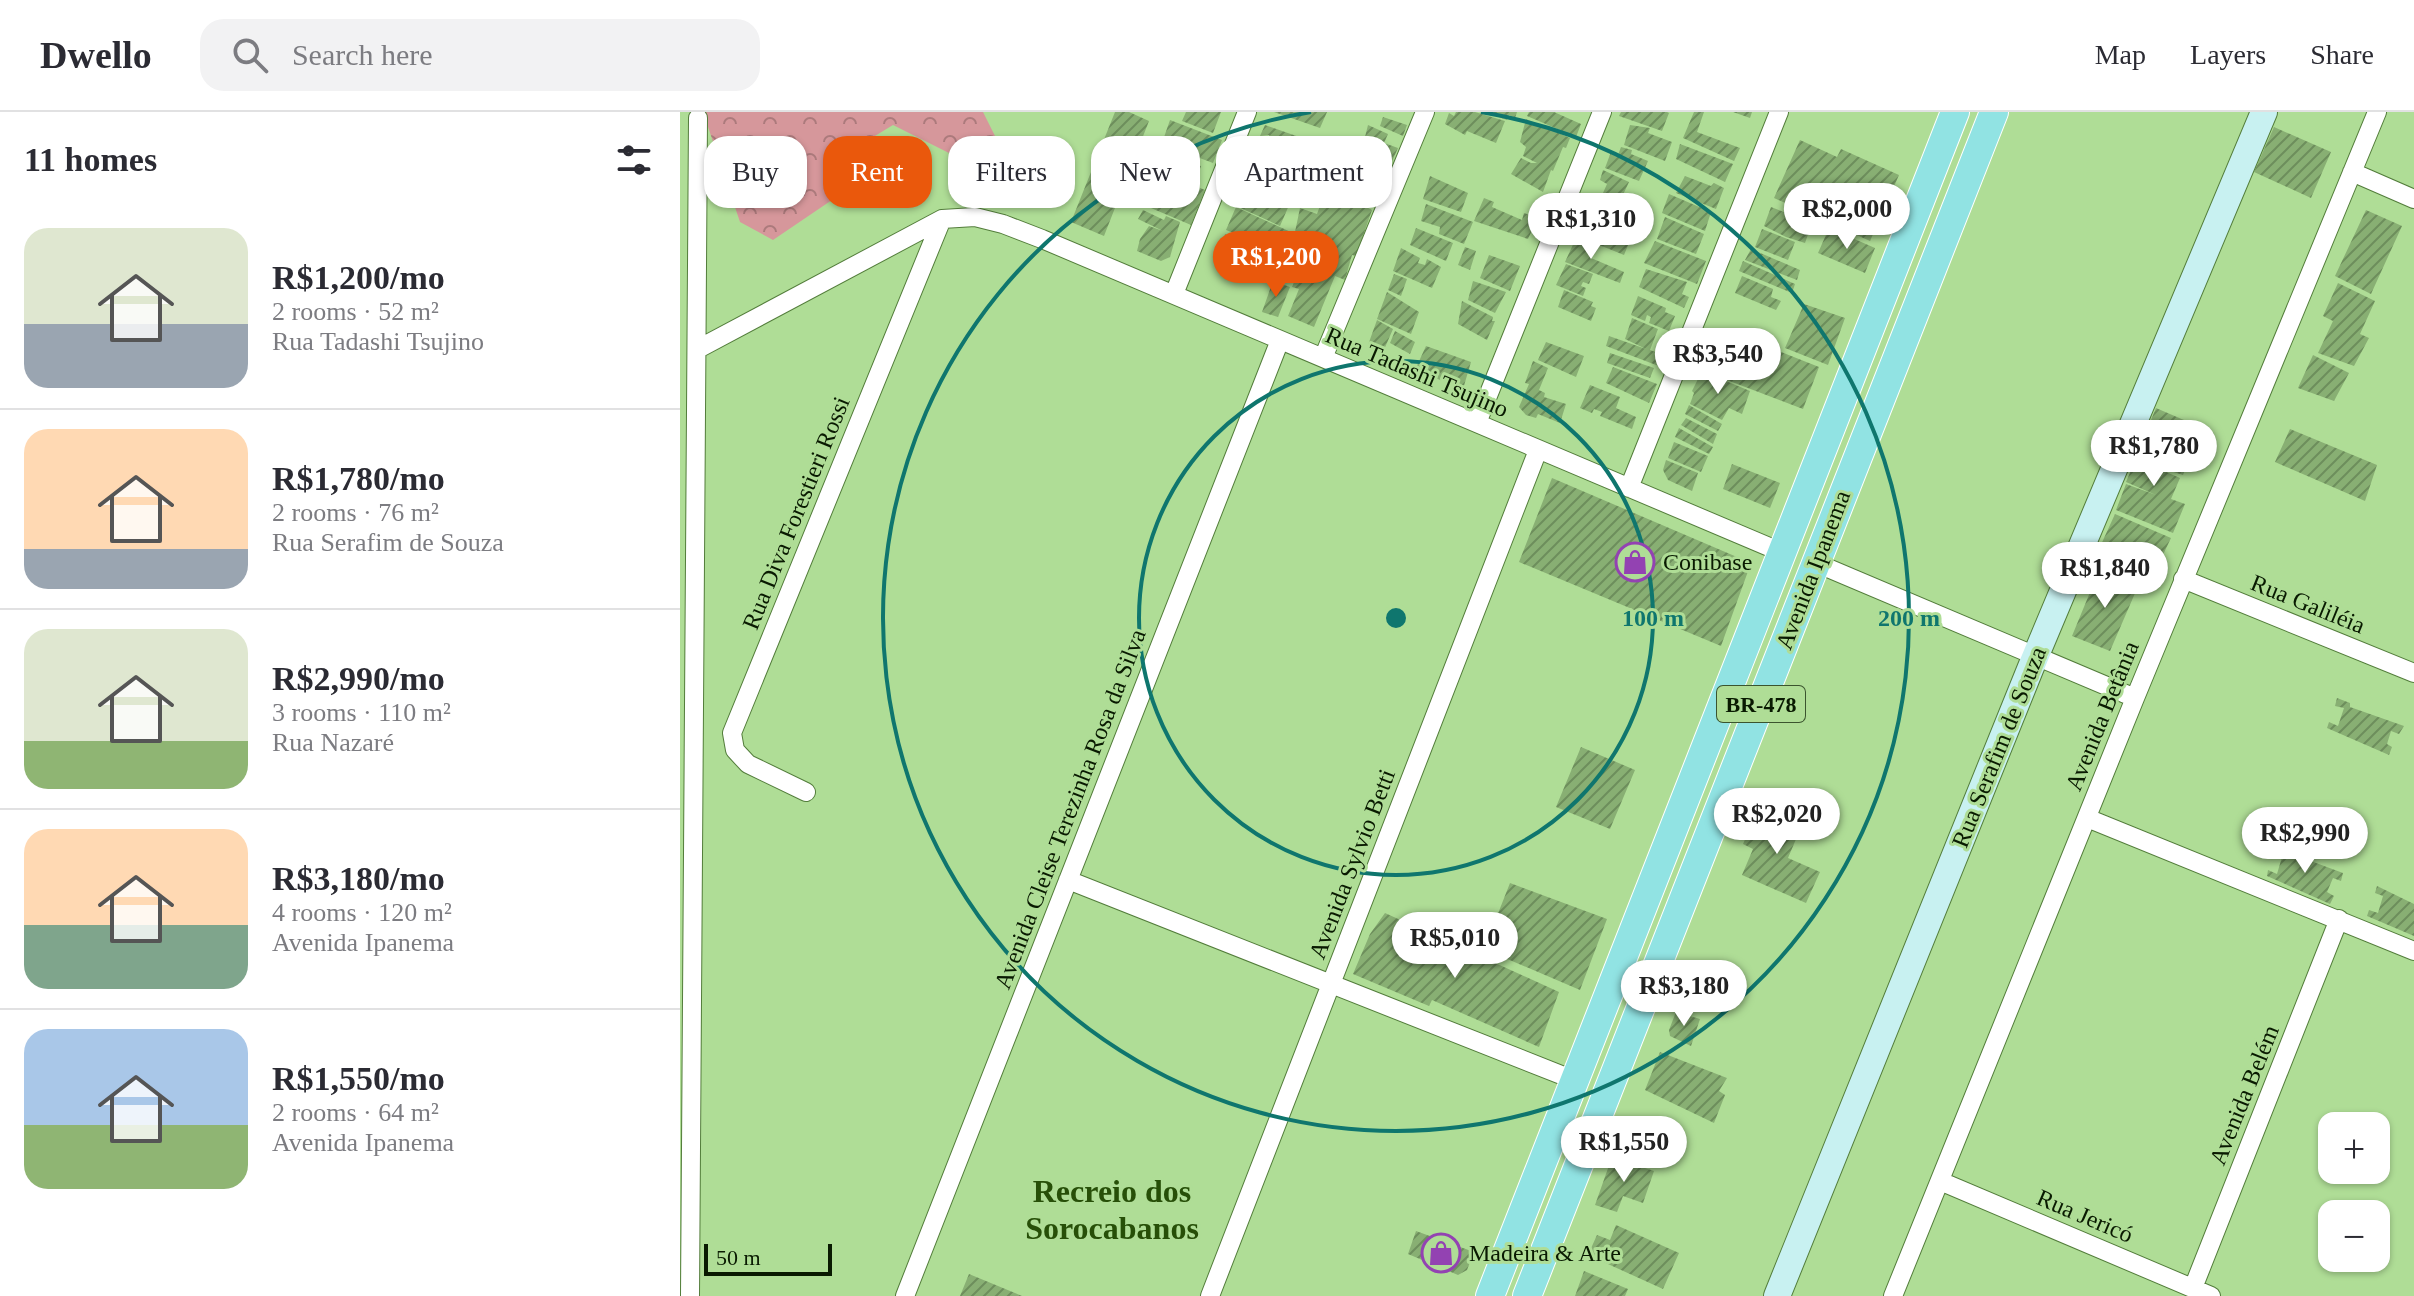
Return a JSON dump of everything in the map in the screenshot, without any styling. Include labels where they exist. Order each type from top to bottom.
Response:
[{"type":"main road","name":"Avenida Ipanema","points":[[1490,1296],[1955,112]]},
{"type":"main road","name":"Avenida Ipanema","points":[[1527,1296],[1994,112]]},
{"type":"street","points":[[1174,294],[1247,112]]},
{"type":"street","points":[[1323,358],[1425,112]]},
{"type":"street","points":[[1477,423],[1602,112]]},
{"type":"street","points":[[1629,488],[1779,112]]},
{"type":"street","name":"Rua Serafim de Souza","points":[[1777,1296],[2035,656],[2264,112]]},
{"type":"street","name":"Avenida Betânia","points":[[1893,1296],[2183,579],[2377,112]]},
{"type":"street","points":[[690,1296],[698,118]]},
{"type":"street","points":[[2352,172],[2414,199]]},
{"type":"street","name":"Rua Tadashi Tsujino","points":[[942,219],[975,217],[1003,224],[1781,552]]},
{"type":"street","points":[[698,349],[942,219]]},
{"type":"street","name":"Rua Diva Forestieri Rossi","points":[[806,792],[748,764],[735,750],[732,733],[942,219]]},
{"type":"street","name":"Avenida Cleise Terezinha Rosa da Silva","points":[[905,1296],[1280,340]]},
{"type":"street","name":"Avenida Sylvio Betti","points":[[1210,1296],[1538,450]]},
{"type":"street","points":[[1816,563],[2135,698]]},
{"type":"street","name":"Rua Galiléia","points":[[2183,579],[2414,673]]},
{"type":"street","points":[[2087,818],[2414,951]]},
{"type":"street","points":[[1068,880],[1574,1080]]},
{"type":"street","name":"Avenida Belém","points":[[2193,1288],[2339,919]]},
{"type":"street","name":"Rua Jericó","points":[[1940,1181],[2211,1296]]},
{"type":"green space","points":[[703,112],[983,112],[995,136],[948,136],[948,152],[932,144],[932,136],[915,136],[893,125],[875,136],[823,136],[823,206],[773,240],[740,222],[735,208],[807,208],[807,136],[711,136]]},
{"type":"building","points":[[1115,112],[1129,112],[1149,121],[1143,136],[1105,136]]},
{"type":"building","points":[[1186,112],[1221,112],[1213,133],[1182,121]]},
{"type":"building","points":[[1274,112],[1327,112],[1320,128]]},
{"type":"building","points":[[1456,112],[1475,112],[1505,121],[1496,143],[1467,131],[1465,135],[1445,124],[1449,113],[1454,116]]},
{"type":"building","points":[[1484,112],[1517,112],[1515,118],[1509,115],[1507,120]]},
{"type":"building","points":[[1529,112],[1554,112],[1581,124],[1576,137],[1527,116]]},
{"type":"building","points":[[1621,112],[1669,113],[1662,131],[1619,116]]},
{"type":"building","points":[[1694,112],[1704,112],[1697,132],[1740,148],[1734,161],[1683,138]]},
{"type":"building","points":[[1733,112],[1752,112],[1750,118]]},
{"type":"building","points":[[1383,117],[1407,125],[1403,136],[1380,126]]},
{"type":"building","points":[[1526,119],[1570,138],[1551,170],[1543,192],[1511,174],[1521,158],[1537,163],[1523,156],[1526,147],[1520,142]]},
{"type":"building","points":[[1170,120],[1216,138],[1213,163],[1200,158],[1200,136],[1164,136]]},
{"type":"building","points":[[1265,125],[1296,136],[1269,135],[1260,136]]},
{"type":"building","points":[[1368,125],[1388,134],[1387,136],[1365,136]]},
{"type":"building","points":[[1630,125],[1650,128],[1648,133],[1672,142],[1665,161],[1624,145]]},
{"type":"building","points":[[2274,127],[2331,152],[2311,198],[2254,172]]},
{"type":"building","points":[[1800,140],[1837,157],[1841,149],[1899,175],[1870,241],[1774,198]]},
{"type":"building","points":[[1680,144],[1733,164],[1725,182],[1676,159]]},
{"type":"building","points":[[1392,146],[1398,148],[1392,161]]},
{"type":"building","points":[[1621,147],[1632,150],[1631,154],[1648,161],[1639,181],[1605,168],[1611,152],[1618,155]]},
{"type":"building","points":[[1603,170],[1629,182],[1621,199],[1603,193],[1607,184],[1600,180]]},
{"type":"building","points":[[1091,172],[1091,208],[1115,208],[1104,236],[1071,222]]},
{"type":"building","points":[[1430,176],[1468,193],[1461,212],[1423,199]]},
{"type":"building","points":[[1685,176],[1724,188],[1716,209],[1676,193]]},
{"type":"building","points":[[1669,194],[1711,212],[1705,231],[1662,213]]},
{"type":"building","points":[[1603,197],[1622,202],[1612,223],[1597,217]]},
{"type":"building","points":[[1484,198],[1494,202],[1492,207],[1522,220],[1524,213],[1545,220],[1541,230],[1533,228],[1528,239],[1474,221]]},
{"type":"building","points":[[1426,204],[1473,222],[1464,244],[1439,234],[1440,227],[1421,221]]},
{"type":"building","points":[[1771,207],[1812,223],[1805,243],[1764,226]]},
{"type":"building","points":[[1151,208],[1198,208],[1191,225]]},
{"type":"building","points":[[1238,208],[1293,233],[1285,253],[1226,230]]},
{"type":"building","points":[[1240,208],[1288,208],[1280,226]]},
{"type":"building","points":[[1300,208],[1317,214],[1319,208],[1372,210],[1356,256],[1352,255],[1345,280],[1335,276],[1314,327],[1288,316],[1299,289],[1292,287],[1299,270],[1316,279],[1320,270],[1301,263],[1308,243],[1327,252],[1330,246],[1295,232]]},
{"type":"building","points":[[1143,210],[1164,220],[1166,216],[1180,222],[1170,257],[1161,261],[1137,251],[1140,239],[1149,226],[1163,231],[1138,219]]},
{"type":"building","points":[[2366,210],[2402,226],[2371,294],[2335,276]]},
{"type":"building","points":[[1590,216],[1633,233],[1624,255],[1582,238]]},
{"type":"building","points":[[1665,217],[1704,234],[1696,254],[1657,239]]},
{"type":"building","points":[[1416,228],[1453,243],[1446,261],[1410,245]]},
{"type":"building","points":[[1829,228],[1875,248],[1865,273],[1818,253]]},
{"type":"building","points":[[1762,229],[1795,242],[1788,260],[1755,247]]},
{"type":"building","points":[[1225,234],[1250,243],[1248,247],[1254,251],[1245,270],[1221,258]]},
{"type":"building","points":[[1576,238],[1596,245],[1591,258],[1624,272],[1620,283],[1565,262]]},
{"type":"building","points":[[1655,241],[1706,261],[1697,284],[1644,263]]},
{"type":"building","points":[[1465,247],[1476,251],[1470,270],[1458,265]]},
{"type":"building","points":[[1401,248],[1420,258],[1418,263],[1425,265],[1427,259],[1441,267],[1432,288],[1393,271]]},
{"type":"building","points":[[1751,249],[1800,270],[1797,280],[1745,260]]},
{"type":"building","points":[[1489,255],[1520,266],[1510,291],[1480,278]]},
{"type":"building","points":[[1743,261],[1795,284],[1792,293],[1739,271]]},
{"type":"building","points":[[1566,264],[1593,274],[1589,284],[1583,282],[1581,286],[1586,288],[1583,296],[1556,285]]},
{"type":"building","points":[[1646,269],[1687,282],[1682,294],[1689,297],[1684,308],[1639,287]]},
{"type":"building","points":[[1394,274],[1407,279],[1401,296],[1388,290]]},
{"type":"building","points":[[1742,276],[1773,289],[1771,297],[1781,301],[1776,310],[1735,293]]},
{"type":"building","points":[[1273,281],[1290,287],[1278,317],[1262,312]]},
{"type":"building","points":[[1473,281],[1506,292],[1495,313],[1468,300]]},
{"type":"building","points":[[2338,283],[2375,301],[2360,334],[2369,338],[2354,366],[2318,353],[2333,321],[2323,316]]},
{"type":"building","points":[[1564,290],[1593,302],[1591,306],[1596,308],[1591,321],[1558,307]]},
{"type":"building","points":[[1387,292],[1419,312],[1411,334],[1377,319]]},
{"type":"building","points":[[1638,296],[1666,308],[1665,312],[1675,316],[1669,331],[1649,323],[1651,317],[1647,315],[1645,321],[1631,315]]},
{"type":"building","points":[[1462,301],[1493,317],[1492,321],[1495,321],[1487,340],[1458,324]]},
{"type":"building","points":[[1804,304],[1845,318],[1828,365],[1785,348]]},
{"type":"building","points":[[1632,318],[1658,329],[1650,350],[1669,357],[1664,368],[1606,346],[1609,336],[1646,349],[1625,339]]},
{"type":"building","points":[[1377,320],[1393,329],[1383,352],[1368,345]]},
{"type":"building","points":[[1395,331],[1415,342],[1410,354],[1390,343]]},
{"type":"building","points":[[1736,334],[1819,367],[1803,409],[1719,377]]},
{"type":"building","points":[[1546,342],[1584,356],[1576,377],[1538,360]]},
{"type":"building","points":[[1426,346],[1471,362],[1463,389],[1415,370]]},
{"type":"building","points":[[1610,353],[1654,368],[1650,378],[1607,363]]},
{"type":"building","points":[[2313,355],[2349,373],[2334,401],[2298,388]]},
{"type":"building","points":[[1533,361],[1548,368],[1539,390],[1545,393],[1544,397],[1566,404],[1560,423],[1538,414],[1536,418],[1526,415],[1519,407],[1529,384],[1525,383]]},
{"type":"building","points":[[1613,367],[1657,384],[1649,403],[1606,383]]},
{"type":"building","points":[[1702,371],[1750,391],[1742,414],[1729,408],[1722,420],[1690,404],[1692,391]]},
{"type":"building","points":[[1590,385],[1620,397],[1616,408],[1636,417],[1632,429],[1600,416],[1602,412],[1594,409],[1592,413],[1580,408]]},
{"type":"building","points":[[1689,405],[1722,424],[1718,431],[1685,414]]},
{"type":"building","points":[[2156,408],[2214,433],[2205,456],[2146,432]]},
{"type":"building","points":[[1686,418],[1717,434],[1713,444],[1681,425]]},
{"type":"building","points":[[1679,428],[1713,447],[1709,454],[1675,437]]},
{"type":"building","points":[[2290,429],[2377,465],[2365,501],[2275,462]]},
{"type":"building","points":[[1674,442],[1708,456],[1701,472],[1668,458]]},
{"type":"building","points":[[2143,442],[2190,458],[2183,475],[2143,462],[2180,478],[2171,499],[2185,504],[2173,533],[2116,510],[2126,484],[2156,495],[2126,482]]},
{"type":"building","points":[[1666,460],[1698,473],[1692,491],[1668,480],[1663,470]]},
{"type":"building","points":[[1732,464],[1780,483],[1770,508],[1723,489]]},
{"type":"building","name":"Conibase","points":[[1552,478],[1751,563],[1721,646],[1519,562]]},
{"type":"building","points":[[2115,514],[2171,538],[2150,582],[2094,560]]},
{"type":"building","points":[[2100,568],[2139,584],[2110,651],[2072,636]]},
{"type":"building","points":[[2337,698],[2350,703],[2350,707],[2404,726],[2399,734],[2391,731],[2387,744],[2392,747],[2389,755],[2327,728],[2329,722],[2338,726],[2344,708],[2335,706]]},
{"type":"building","points":[[1581,747],[1635,770],[1610,829],[1556,807]]},
{"type":"building","points":[[1760,806],[1802,825],[1788,858],[1820,872],[1806,903],[1742,875],[1753,849],[1743,844]]},
{"type":"building","points":[[2280,844],[2308,860],[2343,873],[2341,881],[2333,878],[2327,892],[2334,896],[2330,904],[2267,876],[2268,870],[2277,874],[2282,857],[2274,854]]},
{"type":"building","points":[[1510,883],[1607,919],[1580,990],[1484,949]]},
{"type":"building","points":[[2377,886],[2414,904],[2414,936],[2367,916],[2369,910],[2378,913],[2383,896],[2375,893]]},
{"type":"building","points":[[1385,913],[1559,992],[1539,1047],[1432,1000],[1429,1006],[1353,974],[1370,934]]},
{"type":"building","points":[[1676,1012],[1700,1019],[1691,1046],[1670,1036],[1669,1030]]},
{"type":"building","points":[[1660,1052],[1727,1078],[1719,1091],[1725,1095],[1714,1123],[1645,1090]]},
{"type":"building","points":[[1612,1157],[1654,1171],[1643,1203],[1623,1196],[1617,1212],[1595,1205]]},
{"type":"building","points":[[1616,1225],[1679,1253],[1663,1289],[1588,1255],[1597,1235],[1610,1240]]},
{"type":"building","name":"Madeira & Arte","points":[[1416,1231],[1474,1252],[1467,1270],[1458,1275],[1408,1254]]},
{"type":"building","points":[[1584,1271],[1628,1289],[1625,1296],[1575,1296]]},
{"type":"building","points":[[969,1274],[1022,1296],[960,1296]]},
{"type":"place","name":"Conibase","points":[[1635,562]]},
{"type":"place","name":"Madeira & Arte","points":[[1441,1253]]},
{"type":"district","name":"Recreio dos Sorocabanos","points":[[1112,1210]]}]
